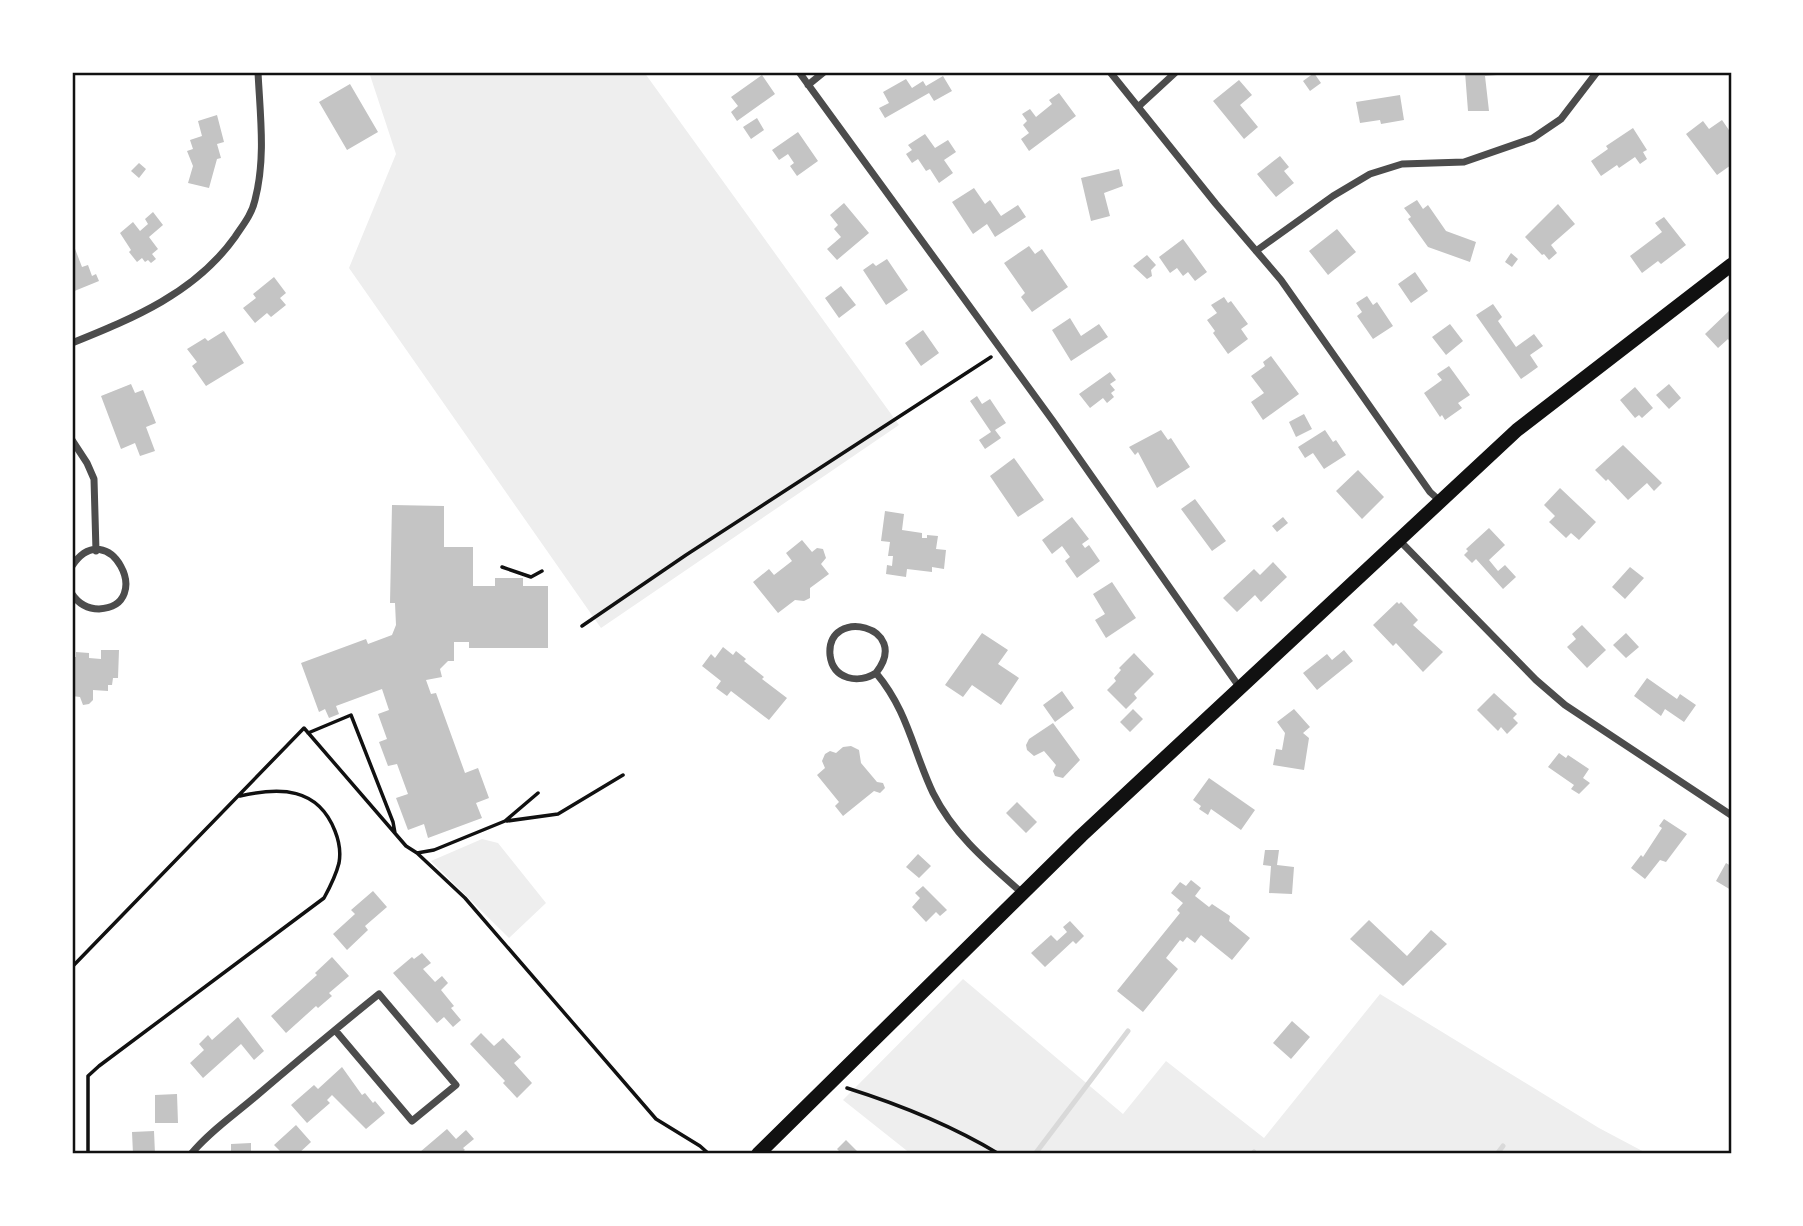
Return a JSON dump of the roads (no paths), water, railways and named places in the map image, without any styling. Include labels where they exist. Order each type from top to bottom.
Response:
[{"type":"main road","points":[[758,1154],[1022,893],[1517,430],[1731,265]]},
{"type":"street","points":[[72,343],[118,325],[184,287],[219,259],[248,218],[256,199],[261,167],[258,72]]},
{"type":"street","points":[[799,72],[1001,350],[1240,688]]},
{"type":"street","points":[[808,85],[824,72]]},
{"type":"street","points":[[1110,72],[1288,291],[1430,492],[1440,501]]},
{"type":"street","points":[[1138,107],[1177,72]]},
{"type":"street","points":[[1256,251],[1333,196],[1370,174],[1402,164],[1464,162],[1533,138],[1561,119],[1597,72]]},
{"type":"street","points":[[72,440],[94,479],[96,551]]},
{"type":"street","points":[[1399,540],[1536,680],[1565,705],[1731,815]]},
{"type":"street","points":[[72,566],[83,554],[96,551],[108,553],[122,565],[126,582],[123,594],[114,603],[97,609],[85,606],[72,594]]},
{"type":"street","points":[[856,625],[868,628],[878,635],[885,650],[885,658],[876,673],[869,678],[852,680],[837,671],[830,655],[831,646],[840,632],[856,625]]},
{"type":"street","points":[[876,673],[897,702],[939,804],[972,850],[1022,893]]},
{"type":"street","points":[[191,1154],[209,1136],[335,1030],[379,993],[456,1085],[412,1121],[335,1030]]},
{"type":"waterway","points":[[1035,1154],[1128,1031]]},
{"type":"waterway","points":[[1497,1154],[1503,1146]]}]
